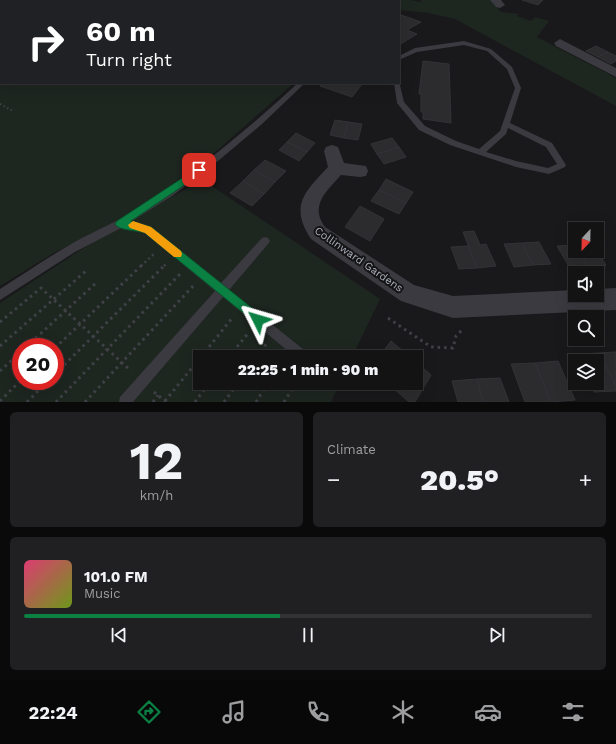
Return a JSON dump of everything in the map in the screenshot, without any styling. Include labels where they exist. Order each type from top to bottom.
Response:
[{"type":"street","points":[[560,43],[616,73]]},
{"type":"street","name":"Collinward Gardens","points":[[360,171],[334,159],[314,195],[307,214],[310,224],[318,233],[409,294],[453,307],[616,299]]},
{"type":"lane","points":[[400,58],[416,50],[464,43],[489,50],[510,68],[518,88],[506,124],[503,132],[480,153]]},
{"type":"lane","points":[[0,295],[70,250],[120,224],[210,163],[254,128],[301,84]]},
{"type":"lane","points":[[397,84],[401,103],[422,128],[453,143],[516,164],[549,171],[562,165],[549,145],[506,124]]},
{"type":"lane","points":[[120,224],[137,226],[148,230],[295,350]]},
{"type":"lane","points":[[125,402],[265,241]]},
{"type":"path","points":[[0,104],[13,111]]},
{"type":"path","points":[[64,339],[164,244]]},
{"type":"path","points":[[64,365],[177,254]]},
{"type":"path","points":[[56,402],[190,264]]},
{"type":"path","points":[[0,346],[86,271]]},
{"type":"path","points":[[85,402],[203,275]]},
{"type":"path","points":[[36,338],[97,282]]},
{"type":"path","points":[[0,322],[41,288],[165,402],[193,367]]},
{"type":"path","points":[[206,350],[242,306]]},
{"type":"path","points":[[234,350],[258,320]]},
{"type":"path","points":[[0,371],[12,360]]},
{"type":"path","points":[[0,401],[12,389]]},
{"type":"path","points":[[27,402],[39,390]]},
{"type":"path","points":[[195,402],[204,390]]},
{"type":"path","points":[[224,402],[233,390]]},
{"type":"path","points":[[256,402],[264,390]]},
{"type":"path","points":[[284,402],[292,390]]},
{"type":"path","points":[[153,402],[158,395]]},
{"type":"shaded area","points":[[400,0],[419,2],[422,0],[492,0],[501,12],[519,14],[517,16],[531,21],[535,17],[549,21],[537,37],[616,78],[616,106],[455,19],[428,13],[400,10]]},
{"type":"shaded area","points":[[0,84],[293,84],[213,154],[171,185],[121,218],[52,254],[0,286]]},
{"type":"shaded area","points":[[203,180],[380,299],[355,350],[193,350],[193,390],[337,390],[331,402],[0,402],[0,303],[120,224]]},
{"type":"building","points":[[522,0],[543,0],[538,5]]},
{"type":"building","points":[[400,16],[421,22],[407,30],[417,34],[400,44]]},
{"type":"building","points":[[596,46],[608,52],[598,57],[586,51]]},
{"type":"building","points":[[608,52],[616,56],[616,61],[611,64],[598,57]]},
{"type":"building","points":[[423,61],[449,64],[451,123],[423,119],[423,112],[421,112],[421,94],[419,94]]},
{"type":"building","points":[[322,84],[362,84],[352,97],[320,86]]},
{"type":"building","points":[[335,120],[348,122],[344,138],[330,135]]},
{"type":"building","points":[[348,122],[362,124],[358,140],[344,138]]},
{"type":"building","points":[[296,133],[315,143],[307,152],[287,142]]},
{"type":"building","points":[[392,138],[399,147],[377,154],[371,144]]},
{"type":"building","points":[[287,142],[307,152],[299,161],[279,150]]},
{"type":"building","points":[[399,147],[406,157],[384,164],[377,154]]},
{"type":"building","points":[[265,160],[286,171],[275,182],[254,170]]},
{"type":"building","points":[[254,170],[275,182],[264,194],[243,181]]},
{"type":"building","points":[[386,179],[413,192],[406,203],[379,190]]},
{"type":"building","points":[[243,181],[264,194],[252,206],[230,193]]},
{"type":"building","points":[[379,190],[406,203],[399,214],[371,201]]},
{"type":"building","points":[[360,206],[384,219],[370,241],[345,227]]},
{"type":"building","points":[[474,231],[480,245],[486,244],[496,266],[477,268],[463,232]]},
{"type":"building","points":[[539,242],[551,264],[533,265],[522,243]]},
{"type":"building","points":[[522,243],[533,265],[514,267],[504,244]]},
{"type":"building","points":[[568,245],[568,258],[583,258],[587,266],[569,266],[557,246]]},
{"type":"building","points":[[468,246],[477,268],[459,269],[451,247]]},
{"type":"building","points":[[583,258],[602,258],[606,265],[597,266],[587,266]]},
{"type":"building","points":[[391,341],[402,350],[384,350]]},
{"type":"building","points":[[616,352],[616,386],[604,363],[604,354],[599,353]]},
{"type":"building","points":[[599,353],[600,354],[576,354]]},
{"type":"building","points":[[558,361],[568,384],[568,390],[571,390],[575,400],[551,402],[535,363]]},
{"type":"building","points":[[535,363],[551,402],[525,402],[511,364]]},
{"type":"building","points":[[604,363],[616,386],[616,391],[594,392],[593,390],[604,390]]},
{"type":"building","points":[[423,368],[431,375],[423,388]]},
{"type":"building","points":[[500,378],[509,402],[483,402],[477,379]]},
{"type":"building","points":[[477,379],[483,402],[458,402],[452,381]]},
{"type":"building","points":[[396,390],[422,390],[415,402],[409,402]]},
{"type":"slow traffic","points":[[133,225],[148,230],[177,254]]},
{"type":"route","points":[[199,170],[120,224],[137,226],[148,230],[258,320]]}]
